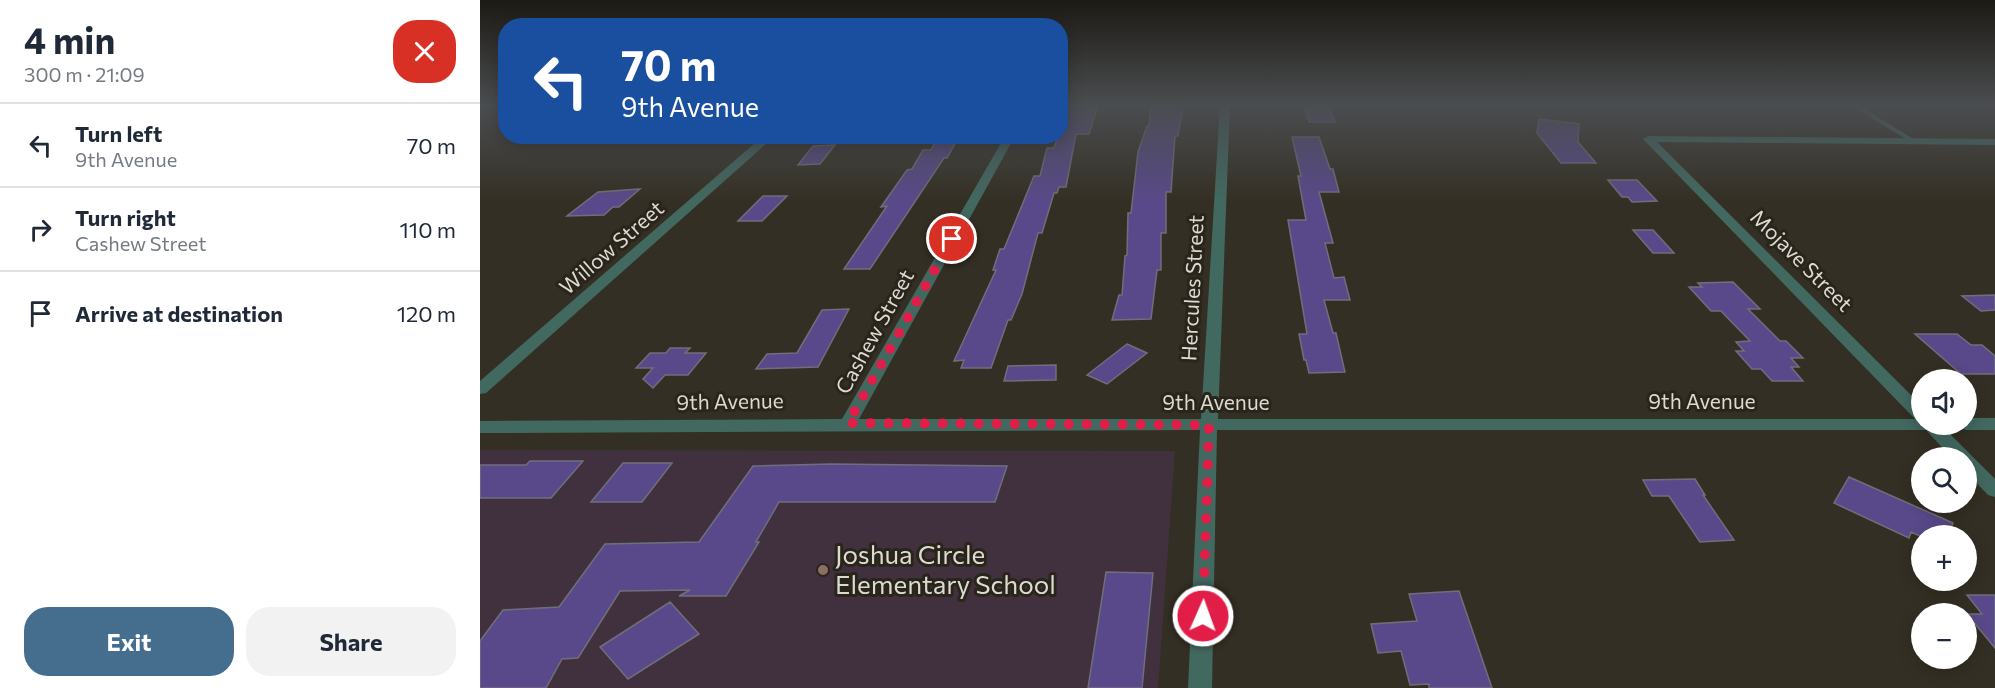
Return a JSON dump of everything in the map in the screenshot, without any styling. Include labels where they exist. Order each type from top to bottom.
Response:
[{"type":"street","name":"Hercules Street","points":[[1200,688],[1209,425],[1223,137]]},
{"type":"street","name":"Mojave Street","points":[[1911,405],[1648,139],[1913,141]]},
{"type":"street","points":[[1913,141],[1995,142]]},
{"type":"street","name":"Willow Street","points":[[480,389],[761,144]]},
{"type":"street","name":"Cashew Street","points":[[848,423],[1005,144]]},
{"type":"street","name":"9th Avenue","points":[[480,427],[848,423],[1911,425]]},
{"type":"street","points":[[1977,424],[1995,424]]},
{"type":"street","points":[[1940,435],[1952,447]]},
{"type":"street","points":[[1977,472],[1995,490]]},
{"type":"lane","points":[[1907,137],[1913,141]]},
{"type":"shaded area","name":"Joshua Circle Elementary School","points":[[480,450],[1175,451],[1158,688],[480,688]]},
{"type":"building","points":[[1068,137],[1075,137],[1066,187],[1059,187],[1057,193],[1054,193],[1042,233],[1038,233],[1022,294],[1011,320],[1008,320],[991,368],[961,368],[964,360],[954,361],[996,270],[993,270],[1000,249],[1004,249],[1034,176],[1040,176],[1047,148],[1054,148],[1055,144],[1068,144]]},
{"type":"building","points":[[1143,137],[1175,137],[1171,192],[1166,192],[1166,233],[1161,233],[1161,270],[1157,270],[1151,319],[1112,320],[1119,295],[1122,295],[1125,256],[1127,255],[1128,213],[1131,213],[1138,152]]},
{"type":"building","points":[[1292,137],[1319,137],[1330,169],[1333,169],[1339,192],[1319,192],[1333,243],[1325,243],[1334,278],[1344,277],[1350,300],[1324,300],[1333,333],[1336,333],[1345,372],[1309,373],[1306,360],[1304,360],[1299,334],[1307,334],[1288,220],[1306,220],[1298,176],[1301,176]]},
{"type":"building","points":[[1540,137],[1578,137],[1578,142],[1596,163],[1561,163]]},
{"type":"building","points":[[934,144],[955,144],[870,269],[844,269],[887,206],[881,207],[907,170],[912,169],[923,150],[931,150]]},
{"type":"building","points":[[835,145],[820,164],[798,165],[813,146]]},
{"type":"building","points":[[1608,180],[1637,180],[1657,201],[1632,202],[1628,197],[1622,197]]},
{"type":"building","points":[[640,189],[619,207],[613,207],[604,215],[567,216],[598,192]]},
{"type":"building","points":[[763,196],[787,196],[762,221],[738,221]]},
{"type":"building","points":[[1633,230],[1653,230],[1674,253],[1653,253]]},
{"type":"building","points":[[1733,282],[1760,309],[1748,309],[1780,341],[1786,341],[1803,358],[1791,358],[1799,367],[1791,367],[1803,381],[1772,381],[1761,369],[1752,369],[1736,351],[1744,351],[1736,342],[1750,341],[1721,311],[1711,311],[1689,287],[1702,287],[1698,283]]},
{"type":"building","points":[[1995,295],[1995,310],[1981,311],[1962,296]]},
{"type":"building","points":[[849,309],[818,367],[756,369],[767,354],[797,353],[822,310]]},
{"type":"building","points":[[1915,334],[1957,334],[1971,345],[1982,345],[1995,356],[1995,374],[1977,374],[1977,369],[1955,369]]},
{"type":"building","points":[[1127,344],[1147,353],[1107,384],[1087,375]]},
{"type":"building","points":[[670,348],[690,348],[685,353],[706,353],[688,375],[665,375],[653,388],[643,379],[653,368],[636,368],[650,353],[666,353]]},
{"type":"building","points":[[1056,365],[1056,380],[1004,381],[1008,366]]},
{"type":"building","points":[[530,461],[583,461],[551,498],[480,498],[480,465],[526,465]]},
{"type":"building","points":[[623,463],[672,463],[642,502],[591,502]]},
{"type":"building","points":[[831,464],[1007,466],[995,502],[779,502],[756,542],[759,542],[726,596],[679,596],[690,590],[620,591],[578,658],[562,659],[546,688],[480,688],[480,641],[503,610],[559,607],[605,544],[699,542],[753,466]]},
{"type":"building","points":[[1849,477],[1911,504],[1911,513],[1930,513],[1953,523],[1952,525],[1911,525],[1909,538],[1834,503]]},
{"type":"building","points":[[1695,479],[1705,495],[1703,495],[1734,540],[1700,542],[1669,496],[1652,496],[1643,480]]},
{"type":"building","points":[[1106,572],[1153,573],[1142,688],[1088,688]]},
{"type":"building","points":[[1459,591],[1492,688],[1429,688],[1429,684],[1410,685],[1401,651],[1378,653],[1371,624],[1417,621],[1409,594]]},
{"type":"building","points":[[1967,595],[1995,595],[1995,648],[1977,626],[1977,614],[1982,614],[1977,608],[1977,603],[1973,603]]},
{"type":"building","points":[[670,602],[699,634],[628,679],[600,647]]},
{"type":"place","name":"Joshua Circle Elementary School","points":[[823,570]]},
{"type":"route","points":[[952,239],[848,423],[1209,425],[1203,616]]}]
